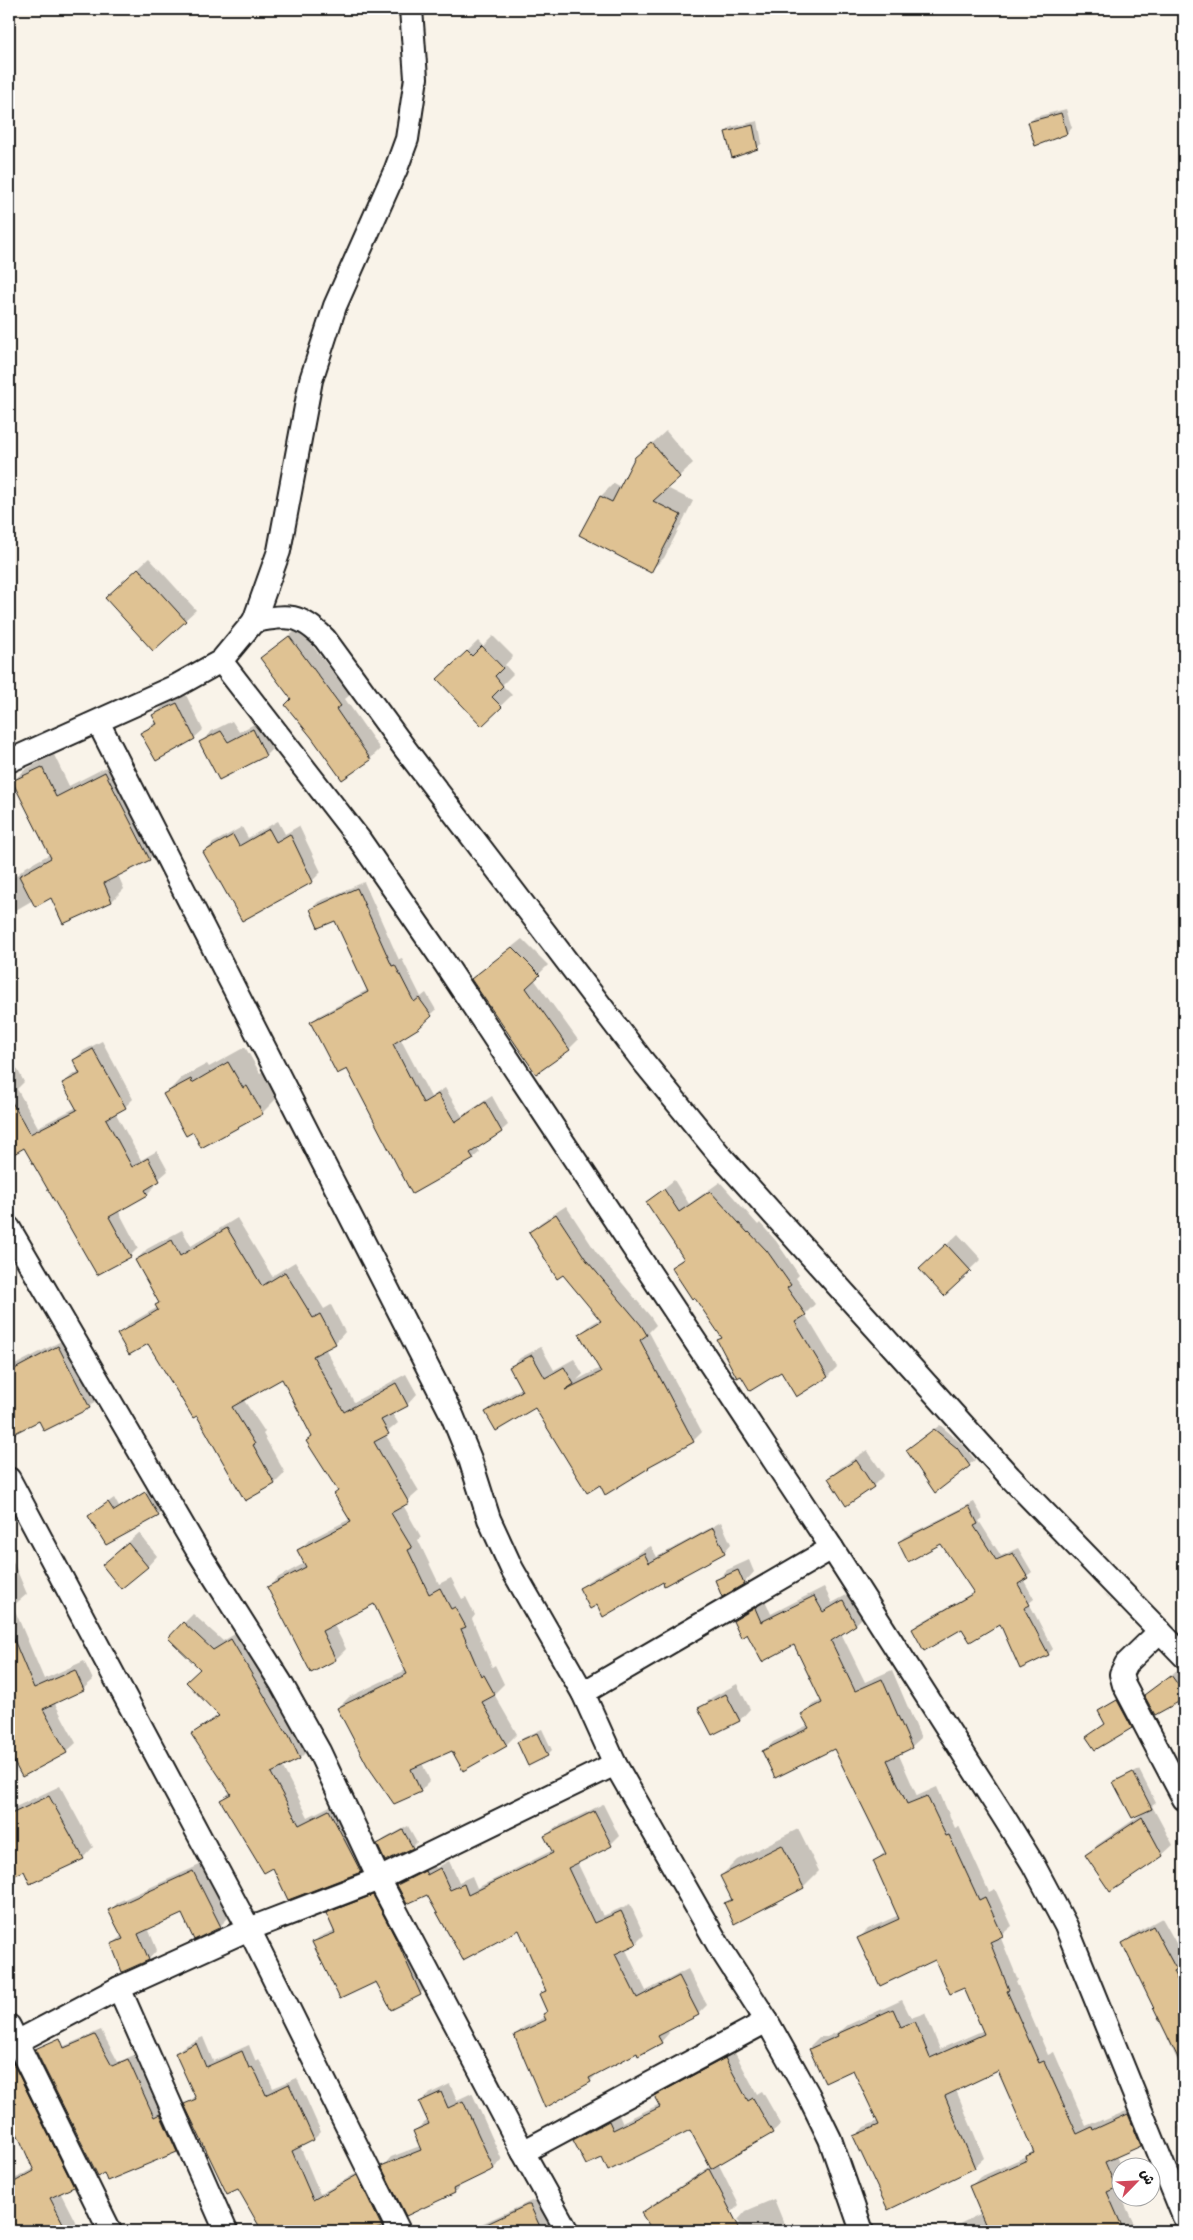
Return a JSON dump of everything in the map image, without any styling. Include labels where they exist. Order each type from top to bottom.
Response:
[{"type":"street","points":[[9,761],[176,686],[221,661],[254,621],[278,551],[311,380],[335,306],[396,169],[407,139],[416,78],[411,9]]},
{"type":"street","points":[[254,621],[289,617],[309,623],[325,639],[406,750],[642,1060],[719,1154],[1010,1477],[1184,1656]]},
{"type":"street","points":[[221,661],[359,839],[444,962],[832,1548],[1002,1814],[1061,1918],[1184,2217]]},
{"type":"street","points":[[98,722],[452,1415],[489,1519],[512,1569],[583,1693],[615,1764],[720,1948],[767,2021],[808,2094],[830,2139],[862,2231]]},
{"type":"street","points":[[9,1228],[196,1548],[281,1683],[319,1751],[379,1879],[523,2152],[568,2231]]},
{"type":"street","points":[[9,1478],[249,1929],[399,2231]]},
{"type":"street","points":[[583,1693],[832,1548]]},
{"type":"street","points":[[1160,1631],[1126,1664],[1121,1674],[1124,1685],[1184,1799]]},
{"type":"street","points":[[110,2231],[11,2038],[249,1929],[379,1879],[615,1764]]},
{"type":"street","points":[[119,1988],[226,2231]]},
{"type":"street","points":[[523,2152],[767,2021]]},
{"type":"building","points":[[1061,113],[1067,134],[1035,146],[1028,122]]},
{"type":"building","points":[[753,125],[758,149],[732,158],[725,132]]},
{"type":"building","points":[[652,443],[680,477],[653,501],[681,515],[651,573],[579,535],[600,496],[612,502],[635,457]]},
{"type":"building","points":[[138,568],[186,621],[153,651],[105,598]]},
{"type":"building","points":[[289,636],[341,706],[336,709],[371,760],[342,780],[312,738],[285,705],[291,699],[260,658]]},
{"type":"building","points":[[482,646],[503,668],[495,676],[503,686],[492,697],[502,707],[482,726],[437,679],[467,651],[472,656]]},
{"type":"building","points":[[177,703],[195,739],[156,761],[140,733],[157,724],[152,715]]},
{"type":"building","points":[[253,729],[266,756],[219,780],[199,742],[221,731],[228,742]]},
{"type":"building","points":[[42,767],[56,797],[105,772],[150,860],[104,883],[112,902],[63,924],[51,898],[35,907],[19,876],[51,858],[12,781]]},
{"type":"building","points":[[269,829],[276,842],[290,834],[313,882],[242,921],[203,852],[233,835],[239,846]]},
{"type":"building","points":[[357,888],[392,966],[395,965],[414,1002],[419,998],[432,1016],[419,1028],[393,1044],[423,1103],[438,1094],[455,1122],[485,1102],[502,1132],[470,1153],[474,1159],[412,1194],[347,1069],[337,1074],[310,1022],[368,992],[335,921],[318,928],[310,909]]},
{"type":"building","points":[[512,947],[540,975],[526,988],[570,1050],[536,1074],[471,979]]},
{"type":"building","points":[[93,1049],[126,1108],[106,1119],[132,1167],[148,1158],[160,1181],[145,1190],[148,1195],[109,1217],[131,1257],[97,1275],[24,1148],[9,1157],[9,1097],[30,1134],[77,1110],[62,1083],[80,1074],[73,1060]]},
{"type":"building","points":[[228,1062],[243,1088],[247,1086],[263,1114],[201,1148],[193,1132],[186,1136],[163,1094],[191,1079],[192,1083]]},
{"type":"building","points":[[664,1189],[679,1212],[710,1191],[767,1251],[791,1285],[787,1288],[806,1315],[795,1322],[828,1377],[796,1397],[781,1372],[750,1391],[741,1376],[737,1378],[717,1340],[722,1338],[694,1297],[692,1299],[671,1267],[684,1259],[646,1202]]},
{"type":"building","points":[[556,1214],[587,1261],[641,1325],[647,1335],[640,1340],[694,1442],[648,1467],[605,1495],[600,1485],[587,1493],[535,1408],[496,1431],[485,1412],[522,1391],[509,1367],[532,1355],[545,1378],[564,1367],[574,1384],[565,1390],[601,1372],[579,1334],[601,1321],[563,1275],[557,1279],[529,1232]]},
{"type":"building","points":[[227,1228],[262,1286],[285,1272],[313,1318],[320,1314],[336,1344],[313,1356],[344,1412],[396,1383],[408,1406],[381,1420],[389,1434],[374,1442],[409,1503],[391,1513],[412,1548],[408,1550],[429,1594],[440,1588],[451,1609],[455,1607],[466,1627],[461,1629],[481,1676],[484,1675],[495,1695],[482,1702],[507,1746],[463,1771],[452,1751],[411,1769],[421,1792],[394,1804],[367,1765],[337,1708],[407,1674],[374,1604],[322,1631],[336,1660],[311,1673],[267,1587],[306,1567],[297,1550],[351,1522],[334,1494],[338,1491],[306,1441],[312,1437],[282,1379],[232,1407],[255,1444],[253,1445],[275,1484],[245,1501],[197,1416],[193,1418],[148,1344],[129,1355],[117,1334],[158,1310],[155,1305],[159,1303],[135,1260],[172,1240],[180,1256]]},
{"type":"building","points":[[946,1244],[971,1271],[944,1296],[919,1269]]},
{"type":"building","points":[[58,1346],[90,1408],[44,1431],[39,1421],[9,1436],[9,1372]]},
{"type":"building","points":[[934,1429],[957,1448],[970,1466],[935,1493],[906,1450]]},
{"type":"building","points":[[856,1460],[874,1487],[846,1506],[828,1478]]},
{"type":"building","points":[[145,1492],[159,1516],[106,1545],[88,1516],[108,1502],[114,1511]]},
{"type":"building","points":[[969,1506],[978,1524],[974,1526],[996,1560],[1013,1553],[1028,1578],[1018,1584],[1030,1605],[1024,1608],[1049,1655],[1020,1669],[1000,1624],[970,1642],[962,1629],[924,1651],[912,1629],[974,1593],[941,1544],[908,1562],[898,1542]]},
{"type":"building","points":[[713,1528],[725,1553],[664,1586],[663,1582],[603,1617],[597,1605],[590,1609],[579,1588],[644,1553],[649,1563]]},
{"type":"building","points":[[128,1543],[148,1567],[121,1589],[102,1565]]},
{"type":"building","points":[[738,1570],[744,1584],[722,1597],[715,1580]]},
{"type":"building","points":[[814,1596],[823,1612],[843,1600],[856,1625],[831,1641],[855,1691],[882,1679],[912,1748],[887,1760],[907,1804],[927,1796],[946,1836],[949,1835],[979,1900],[985,1897],[1003,1936],[990,1942],[1009,1990],[1007,1991],[1039,2063],[1044,2061],[1077,2134],[1092,2127],[1093,2130],[1128,2114],[1141,2146],[1110,2158],[1105,2162],[1110,2174],[1110,2191],[1107,2192],[1110,2199],[1110,2208],[1114,2208],[1124,2231],[988,2231],[969,2186],[1027,2160],[1026,2156],[1034,2153],[998,2071],[945,2096],[975,2168],[888,2210],[853,2136],[879,2125],[853,2070],[825,2083],[809,2049],[838,2036],[837,2034],[893,2009],[901,2027],[915,2021],[930,2058],[984,2034],[964,1988],[950,1994],[935,1960],[880,1986],[857,1938],[899,1919],[873,1861],[886,1854],[834,1749],[775,1778],[762,1751],[809,1728],[801,1714],[822,1703],[794,1645],[762,1662],[747,1634],[741,1638],[733,1621],[755,1608],[761,1622]]},
{"type":"building","points":[[183,1622],[213,1650],[231,1639],[288,1733],[300,1759],[271,1773],[299,1825],[329,1810],[361,1872],[288,1900],[273,1868],[264,1873],[220,1800],[231,1794],[191,1734],[219,1716],[186,1682],[200,1669],[168,1638]]},
{"type":"building","points":[[9,1628],[34,1688],[75,1670],[84,1690],[43,1709],[67,1753],[22,1777],[9,1753]]},
{"type":"building","points":[[1171,1675],[1184,1693],[1184,1699],[1155,1715],[1144,1695]]},
{"type":"building","points":[[726,1694],[740,1721],[712,1735],[698,1708]]},
{"type":"building","points":[[1117,1700],[1132,1728],[1095,1750],[1086,1737],[1105,1724],[1098,1711]]},
{"type":"building","points":[[537,1733],[548,1756],[528,1766],[517,1742]]},
{"type":"building","points":[[1133,1772],[1152,1809],[1132,1818],[1113,1782]]},
{"type":"building","points":[[49,1796],[84,1859],[30,1884],[24,1871],[9,1878],[9,1815]]},
{"type":"building","points":[[594,1811],[612,1846],[568,1868],[594,1923],[621,1911],[637,1944],[615,1954],[637,1998],[679,1976],[699,2015],[658,2036],[662,2043],[638,2056],[637,2053],[589,2078],[591,2082],[545,2108],[514,2035],[546,2020],[543,2014],[547,2012],[539,1994],[546,1991],[519,1930],[463,1960],[427,1895],[407,1904],[397,1885],[425,1871],[427,1875],[440,1868],[450,1890],[464,1884],[468,1895],[553,1853],[544,1836]]},
{"type":"building","points":[[1142,1817],[1163,1856],[1110,1892],[1085,1855]]},
{"type":"building","points":[[403,1830],[413,1848],[385,1861],[377,1844]]},
{"type":"building","points":[[782,1845],[804,1888],[734,1924],[724,1903],[732,1900],[720,1876]]},
{"type":"building","points":[[193,1871],[221,1927],[194,1940],[182,1914],[138,1934],[149,1960],[122,1972],[111,1944],[123,1939],[108,1910]]},
{"type":"building","points":[[373,1895],[398,1943],[421,1995],[391,2010],[376,1982],[340,1999],[312,1942],[335,1933],[326,1913]]},
{"type":"building","points":[[1153,1926],[1176,1969],[1173,1971],[1184,1994],[1184,2070],[1122,1943]]},
{"type":"building","points":[[95,2035],[112,2066],[128,2059],[154,2117],[160,2114],[177,2152],[107,2181],[104,2173],[98,2176],[35,2049],[60,2038],[64,2048]]},
{"type":"building","points":[[196,2043],[206,2067],[242,2051],[249,2068],[252,2067],[266,2095],[289,2084],[314,2140],[292,2151],[313,2200],[357,2175],[382,2227],[372,2231],[262,2231],[238,2189],[227,2194],[184,2104],[196,2099],[175,2053]]},
{"type":"building","points":[[725,2058],[748,2101],[753,2098],[773,2133],[711,2169],[690,2130],[608,2171],[602,2158],[586,2165],[573,2140],[609,2121],[613,2130],[660,2107],[655,2098],[656,2095]]},
{"type":"building","points":[[11,2059],[74,2187],[50,2198],[67,2231],[9,2231],[9,2185],[34,2171],[16,2131],[9,2134],[9,2060]]},
{"type":"building","points":[[441,2092],[448,2108],[463,2101],[494,2169],[453,2189],[455,2193],[406,2216],[381,2166],[421,2150],[413,2131],[429,2124],[419,2102]]},
{"type":"building","points":[[709,2169],[741,2231],[653,2231],[641,2213]]},
{"type":"building","points":[[530,2205],[542,2231],[472,2231]]}]
